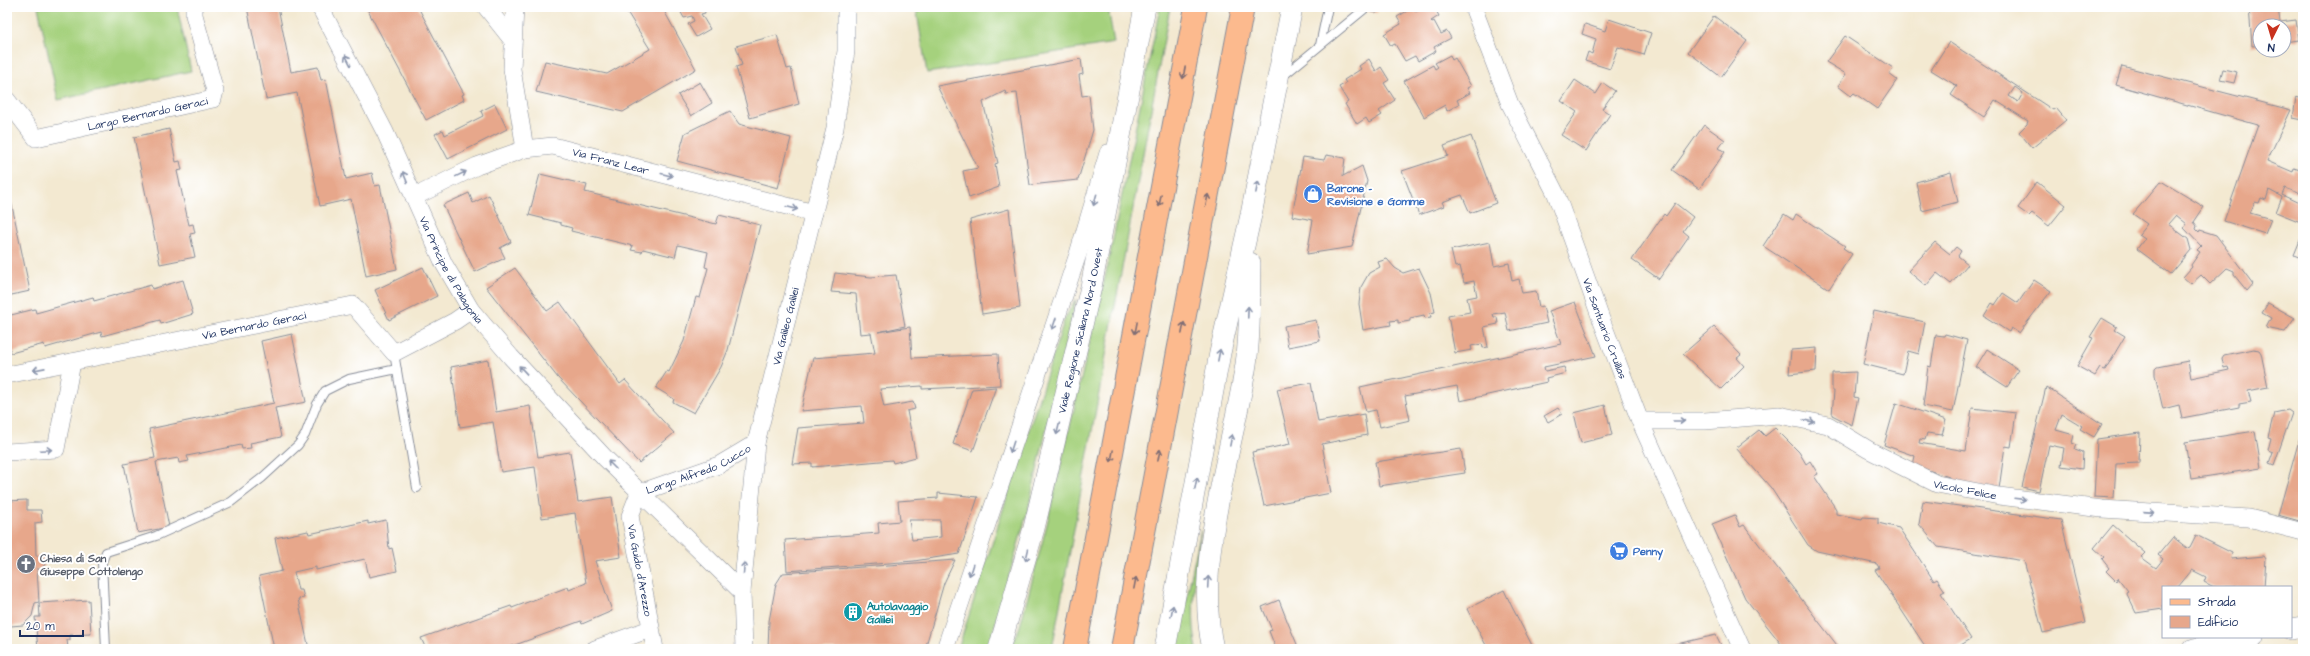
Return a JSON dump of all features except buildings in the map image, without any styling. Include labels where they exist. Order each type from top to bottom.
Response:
[{"type":"main road","points":[[1075,649],[1196,7]]},
{"type":"main road","points":[[1122,649],[1243,7]]},
{"type":"street","name":"Largo Bernardo Geraci","points":[[7,100],[36,138],[213,99],[214,91],[194,15],[194,7]]},
{"type":"street","name":"Via Principe di Palagonia","points":[[320,7],[385,132],[444,264],[471,310],[511,357],[639,493],[742,592]]},
{"type":"street","points":[[486,7],[513,41]]},
{"type":"street","points":[[515,7],[512,69],[525,149]]},
{"type":"street","name":"Via Galileo Galilei","points":[[744,649],[742,592],[756,443],[829,155],[842,90],[846,51],[846,7]]},
{"type":"street","points":[[1189,48],[1191,7]]},
{"type":"street","points":[[1165,649],[1220,353],[1252,215],[1292,7]]},
{"type":"street","name":"Via Santuario Cruillas","points":[[1473,7],[1510,104],[1556,194],[1640,421],[1742,649]]},
{"type":"street","points":[[945,649],[1094,206],[1145,10]]},
{"type":"street","name":"Viale Regione Siciliana Nord Ovest","points":[[999,649],[1034,528],[1091,288],[1145,10]]},
{"type":"street","name":"Via Franz Lear","points":[[414,197],[477,166],[525,149],[553,146],[814,213]]},
{"type":"street","points":[[1212,649],[1208,617],[1209,573],[1219,501],[1246,362],[1252,215]]},
{"type":"street","name":"Via Bernardo Geraci","points":[[7,375],[353,305],[396,361]]},
{"type":"street","points":[[396,361],[471,310]]},
{"type":"street","points":[[7,452],[56,449],[72,362]]},
{"type":"street","name":"Vicolo Felice","points":[[1640,421],[1705,421],[1778,415],[1828,425],[1870,450],[1937,484],[1999,496],[2102,509],[2249,518],[2303,532]]},
{"type":"street","name":"Largo Alfredo Cucco","points":[[639,493],[719,465],[756,443]]},
{"type":"street","name":"Via Guido d'Arezzo","points":[[639,493],[630,516],[650,629],[655,649]]},
{"type":"street","points":[[2292,629],[2303,627]]},
{"type":"street","points":[[595,649],[650,629]]},
{"type":"street","points":[[2194,649],[2248,638]]},
{"type":"lane","points":[[1320,45],[1328,7]]},
{"type":"lane","points":[[1278,80],[1367,7]]},
{"type":"lane","points":[[106,649],[102,562],[106,552],[156,536],[231,502],[262,478],[298,445],[305,435],[317,404],[325,391],[348,379],[396,361],[417,488]]},
{"type":"green space","points":[[38,7],[177,7],[191,71],[58,100]]},
{"type":"green space","points":[[916,7],[1108,7],[1114,43],[927,73]]},
{"type":"green space","points":[[1160,7],[1170,7],[1052,649],[1011,649],[1020,626],[1047,524],[1108,264]]},
{"type":"green space","points":[[1076,299],[1028,510],[991,639],[987,649],[958,649],[1065,318]]},
{"type":"green space","points":[[1201,530],[1193,604],[1197,649],[1176,649]]},
{"type":"place","name":"Barone - Revisione e Gomme","points":[[1313,194]]},
{"type":"place","name":"Penny","points":[[1619,551]]},
{"type":"place","name":"Chiesa di San Giuseppe Cottolengo","points":[[26,564]]},
{"type":"place","name":"Autolavaggio Galilei","points":[[853,612]]}]
